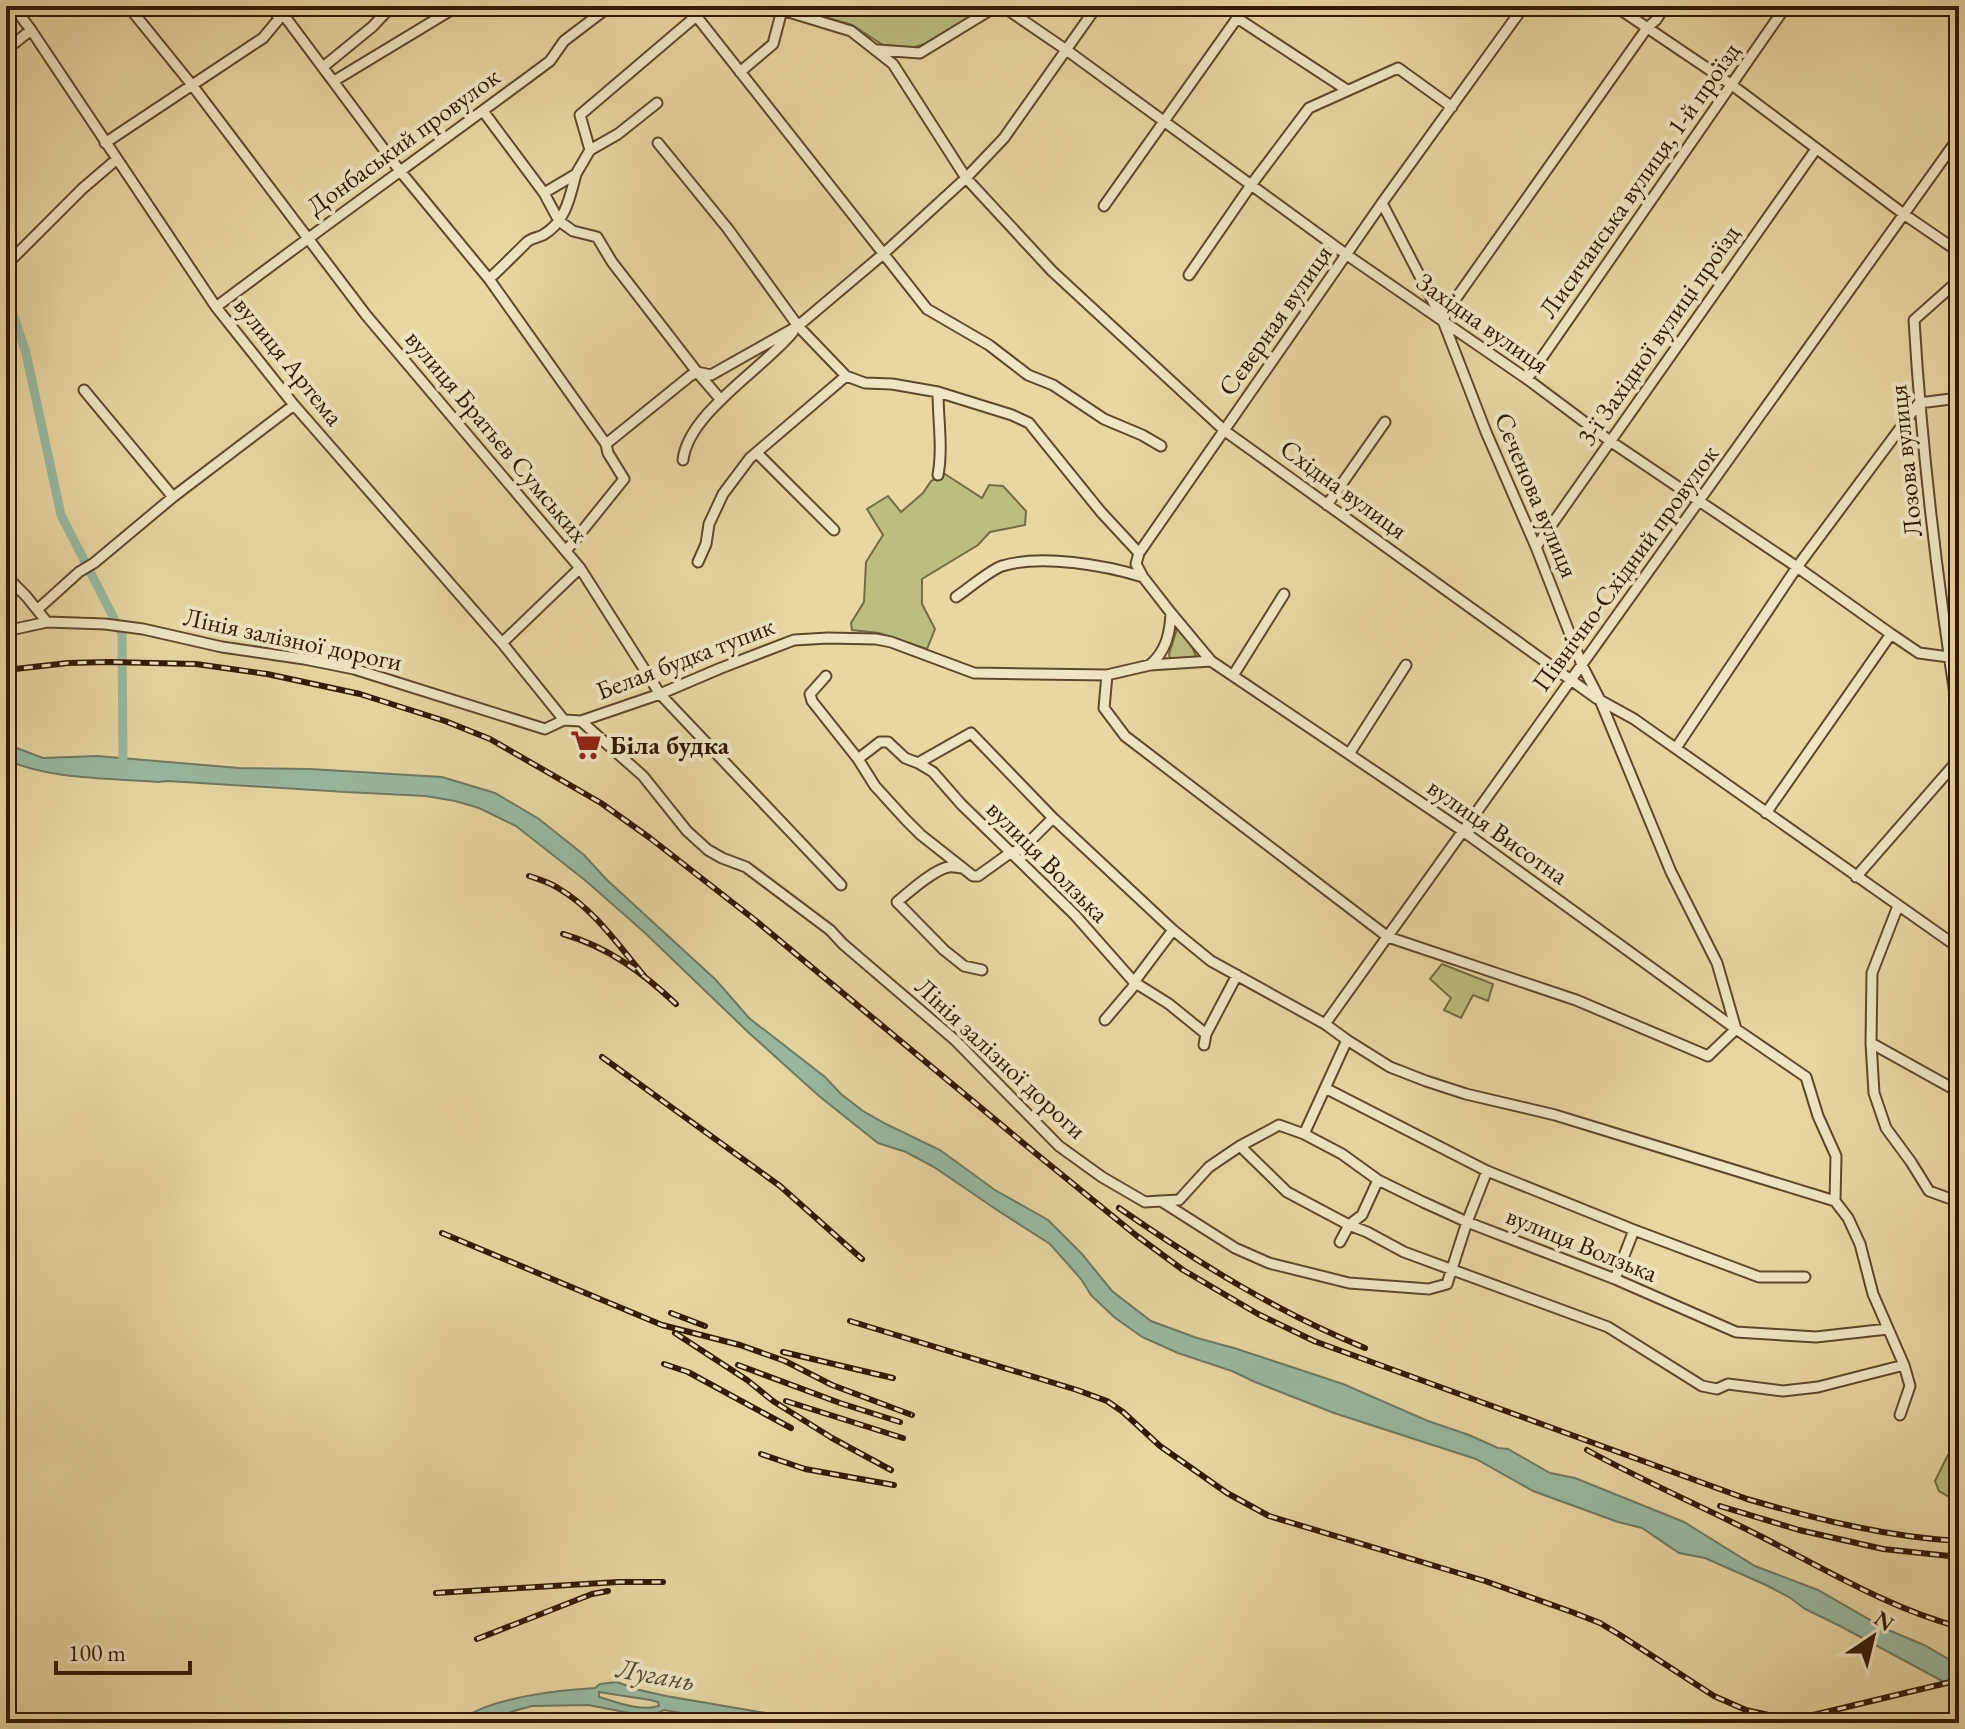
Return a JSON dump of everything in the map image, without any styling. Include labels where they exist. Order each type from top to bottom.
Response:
[{"type":"street","name":"вулиця Артема","points":[[13,6],[216,307],[294,405],[502,643],[564,720]]},
{"type":"street","name":"вулиця Братьєв Сумських","points":[[128,6],[192,85],[366,315],[580,568],[660,694],[841,885]]},
{"type":"street","points":[[271,6],[323,67],[400,171],[489,279],[606,444],[624,479],[566,551]]},
{"type":"street","points":[[105,143],[263,38],[293,6]]},
{"type":"street","points":[[323,67],[372,27],[392,6]]},
{"type":"street","points":[[334,81],[458,6]]},
{"type":"street","name":"Донбаський провулок","points":[[216,307],[550,61],[564,41],[610,6]]},
{"type":"street","points":[[590,150],[580,115],[708,6]]},
{"type":"street","name":"Східна вулиця","points":[[770,6],[851,31],[893,64],[966,178],[1052,271],[1225,431],[1571,680],[1676,748],[1959,948]]},
{"type":"street","name":"Західна вулиця","points":[[876,50],[920,53],[1000,6],[1065,49],[1162,122],[1610,441],[1891,634],[1919,653],[1954,656]]},
{"type":"street","points":[[683,460],[684,451],[697,427],[721,400],[783,344],[798,326],[966,178],[1004,138],[1097,6]]},
{"type":"street","name":"Сєвєрная вулиця","points":[[1139,553],[1382,203],[1524,6]]},
{"type":"street","points":[[1615,6],[1732,85],[1959,252]]},
{"type":"street","points":[[1443,321],[1447,311],[1665,6]]},
{"type":"street","name":"Лисичанська вулиця, 1-й проїзд","points":[[1527,379],[1786,6]]},
{"type":"street","points":[[740,72],[773,44],[782,10]]},
{"type":"street","points":[[1104,206],[1241,12],[1347,90]]},
{"type":"street","points":[[697,17],[927,309],[989,345],[1028,375],[1053,385],[1104,419],[1161,446]]},
{"type":"street","points":[[6,50],[31,30]]},
{"type":"street","points":[[1189,275],[1309,108],[1398,68],[1452,107]]},
{"type":"street","points":[[489,279],[527,241],[545,234],[559,221],[569,203],[576,174],[590,150],[618,134],[657,103]]},
{"type":"street","points":[[483,111],[544,193],[559,221],[573,231],[597,237],[612,262],[721,400]]},
{"type":"street","name":"Північно-Східний провулок","points":[[1325,1024],[1959,137]]},
{"type":"street","points":[[658,143],[728,229],[798,326],[846,376],[865,383],[938,392],[1029,423],[1101,512],[1139,553],[1136,564],[1143,577],[1211,661]]},
{"type":"street","name":"3-ї Західної вулиці проїзд","points":[[1536,547],[1816,149]]},
{"type":"street","points":[[9,263],[82,189],[117,159]]},
{"type":"street","points":[[544,193],[576,174]]},
{"type":"street","name":"Сєченова вулиця","points":[[1382,203],[1443,321],[1582,665],[1600,700],[1671,872],[1717,963],[1736,1029]]},
{"type":"street","name":"Лозова вулиця","points":[[1959,280],[1914,320],[1919,403],[1954,656],[1959,720]]},
{"type":"street","points":[[606,444],[690,376],[697,372],[711,375],[798,326]]},
{"type":"street","points":[[698,562],[706,544],[709,524],[723,494],[750,458],[846,376]]},
{"type":"street","points":[[84,390],[173,497]]},
{"type":"street","points":[[938,392],[942,453],[938,475]]},
{"type":"street","points":[[1676,748],[1797,567],[1919,403],[1959,398]]},
{"type":"street","points":[[38,609],[173,497],[294,405]]},
{"type":"street","points":[[1327,505],[1385,422]]},
{"type":"street","points":[[757,453],[834,530]]},
{"type":"street","points":[[956,597],[1001,566],[1045,559],[1143,577]]},
{"type":"street","points":[[502,643],[580,568]]},
{"type":"street","points":[[6,576],[47,622]]},
{"type":"street","points":[[1234,674],[1284,594]]},
{"type":"street","points":[[1150,665],[1160,657],[1167,641],[1171,613]]},
{"type":"street","name":"Лінія залізної дороги","points":[[6,631],[47,622],[125,626],[222,647],[354,669],[545,729],[564,720]]},
{"type":"street","points":[[1766,813],[1891,634]]},
{"type":"street","name":"Белая будка тупик","points":[[564,720],[581,721],[660,694],[794,640],[876,639],[974,673],[1107,675],[1150,665]]},
{"type":"street","points":[[1150,665],[1211,661]]},
{"type":"street","name":"вулиця Висотна","points":[[1211,661],[1463,831],[1806,1077],[1818,1116],[1836,1156],[1835,1201]]},
{"type":"street","points":[[1349,754],[1406,665]]},
{"type":"street","points":[[1107,675],[1104,708],[1125,736],[1388,937],[1576,1000],[1708,1056],[1736,1029]]},
{"type":"street","points":[[826,676],[810,694],[812,701],[858,759],[875,786],[905,819],[973,876],[978,876],[1010,853],[1022,849],[1053,818]]},
{"type":"street","name":"Лінія залізної дороги","points":[[581,721],[643,776],[687,831],[708,850],[746,867],[830,930],[955,1040],[1059,1146],[1102,1177],[1145,1202],[1161,1201],[1235,1248],[1269,1263],[1349,1283],[1429,1289],[1447,1284],[1452,1270]]},
{"type":"street","points":[[918,763],[971,733],[1053,818],[1173,930],[1211,961],[1325,1024],[1390,1067],[1466,1094],[1555,1115],[1835,1201],[1848,1218],[1860,1244],[1873,1294],[1904,1365],[1910,1386],[1900,1415]]},
{"type":"street","name":"вулиця Волзька","points":[[858,759],[880,742],[888,742],[905,758],[933,772],[961,804],[1074,914],[1134,982],[1169,1004],[1205,1040],[1237,975]]},
{"type":"street","points":[[1856,877],[1959,759]]},
{"type":"street","points":[[966,869],[948,867],[920,883],[897,902],[944,950],[964,966],[982,970]]},
{"type":"street","points":[[1898,906],[1872,973],[1874,1093],[1886,1128],[1929,1191],[1959,1202]]},
{"type":"street","points":[[1105,1020],[1133,987],[1173,930]]},
{"type":"street","points":[[1304,1134],[1347,1040]]},
{"type":"street","points":[[1871,1043],[1959,1092]]},
{"type":"street","points":[[1325,1088],[1487,1171],[1634,1230],[1759,1277],[1805,1277]]},
{"type":"street","name":"вулиця Волзька","points":[[1240,1146],[1279,1125],[1304,1134],[1342,1154],[1378,1180],[1467,1222],[1615,1279],[1736,1332],[1816,1337],[1888,1329]]},
{"type":"street","points":[[1161,1201],[1179,1200],[1209,1167],[1240,1146],[1287,1192],[1349,1225],[1404,1252],[1608,1327],[1702,1386],[1717,1389],[1728,1384],[1783,1391],[1818,1387],[1904,1365]]},
{"type":"street","points":[[1452,1270],[1487,1171]]},
{"type":"street","points":[[1340,1242],[1349,1225],[1362,1215],[1378,1180]]},
{"type":"street","points":[[1615,1279],[1634,1230]]},
{"type":"green space","points":[[787,6],[986,6],[941,39],[911,48],[883,45],[852,25]]},
{"type":"green space","points":[[945,474],[982,498],[989,485],[1003,486],[1026,511],[1025,525],[990,532],[978,545],[922,579],[922,604],[935,629],[927,649],[879,633],[852,630],[851,623],[864,602],[866,562],[883,535],[867,509],[888,496],[901,512],[923,493],[931,481]]},
{"type":"green space","points":[[1177,629],[1193,649],[1194,658],[1170,659]]},
{"type":"green space","points":[[1442,964],[1493,984],[1488,1001],[1473,995],[1461,1018],[1444,1010],[1451,998],[1430,979]]},
{"type":"green space","points":[[1959,1447],[1959,1500],[1956,1501],[1939,1491],[1935,1481],[1948,1455]]},
{"type":"shaded area","points":[[6,744],[43,758],[97,756],[239,768],[442,777],[495,793],[539,819],[584,855],[716,980],[749,1018],[825,1077],[841,1094],[863,1111],[940,1150],[995,1190],[1048,1220],[1082,1254],[1112,1291],[1151,1321],[1343,1384],[1428,1421],[1508,1449],[1550,1473],[1575,1478],[1684,1522],[1755,1566],[1818,1590],[1886,1629],[1924,1645],[1959,1665],[1959,1690],[1805,1609],[1766,1585],[1705,1558],[1679,1553],[1642,1528],[1533,1491],[1476,1459],[1334,1413],[1142,1337],[1091,1295],[1050,1244],[934,1167],[906,1152],[878,1143],[819,1096],[586,881],[516,826],[479,808],[426,796],[62,775],[6,760]]},
{"type":"shaded area","points":[[617,1682],[666,1696],[825,1723],[738,1723],[664,1710],[655,1714],[630,1713],[588,1705],[532,1706],[479,1723],[458,1723],[470,1714],[503,1701],[595,1688],[600,1684]],"holes":[[[599,1692],[658,1702],[659,1706],[629,1706],[599,1697]]]},
{"type":"waterway","points":[[6,293],[26,353],[61,515],[122,634],[123,768]]},
{"type":"railway","points":[[6,670],[110,662],[196,664],[267,674],[360,694],[490,739],[601,803],[650,838],[755,920],[1137,1236],[1183,1270],[1258,1314],[1314,1341],[1747,1499],[1852,1526],[1905,1536],[1959,1541]]},
{"type":"railway","points":[[529,876],[555,886],[583,906],[645,977]]},
{"type":"railway","points":[[563,934],[595,946],[624,962],[676,1004]]},
{"type":"railway","points":[[602,1057],[780,1186],[862,1259]]},
{"type":"railway","points":[[1119,1208],[1238,1285],[1300,1319],[1365,1348]]},
{"type":"railway","points":[[442,1233],[662,1325],[740,1345],[785,1361],[832,1385],[912,1415]]},
{"type":"railway","points":[[671,1313],[705,1326]]},
{"type":"railway","points":[[850,1321],[1107,1401],[1160,1446],[1227,1493],[1269,1516],[1485,1581],[1600,1623],[1714,1696],[1746,1710],[1773,1716],[1805,1717],[1959,1680]]},
{"type":"railway","points":[[675,1333],[747,1380],[773,1401],[891,1470]]},
{"type":"railway","points":[[783,1352],[893,1378]]},
{"type":"railway","points":[[664,1364],[688,1372],[791,1428]]},
{"type":"railway","points":[[738,1365],[900,1422]]},
{"type":"railway","points":[[786,1401],[903,1438]]},
{"type":"railway","points":[[1587,1450],[1881,1598],[1959,1627]]},
{"type":"railway","points":[[761,1454],[805,1469],[894,1485]]},
{"type":"railway","points":[[1720,1506],[1799,1530],[1883,1549],[1959,1557]]},
{"type":"railway","points":[[436,1593],[663,1582]]},
{"type":"railway","points":[[477,1639],[592,1594],[608,1591]]},
{"type":"place","name":"Біла будка","points":[[586,745]]},
{"type":"water label","name":"Лугань","points":[[656,1674]]}]
